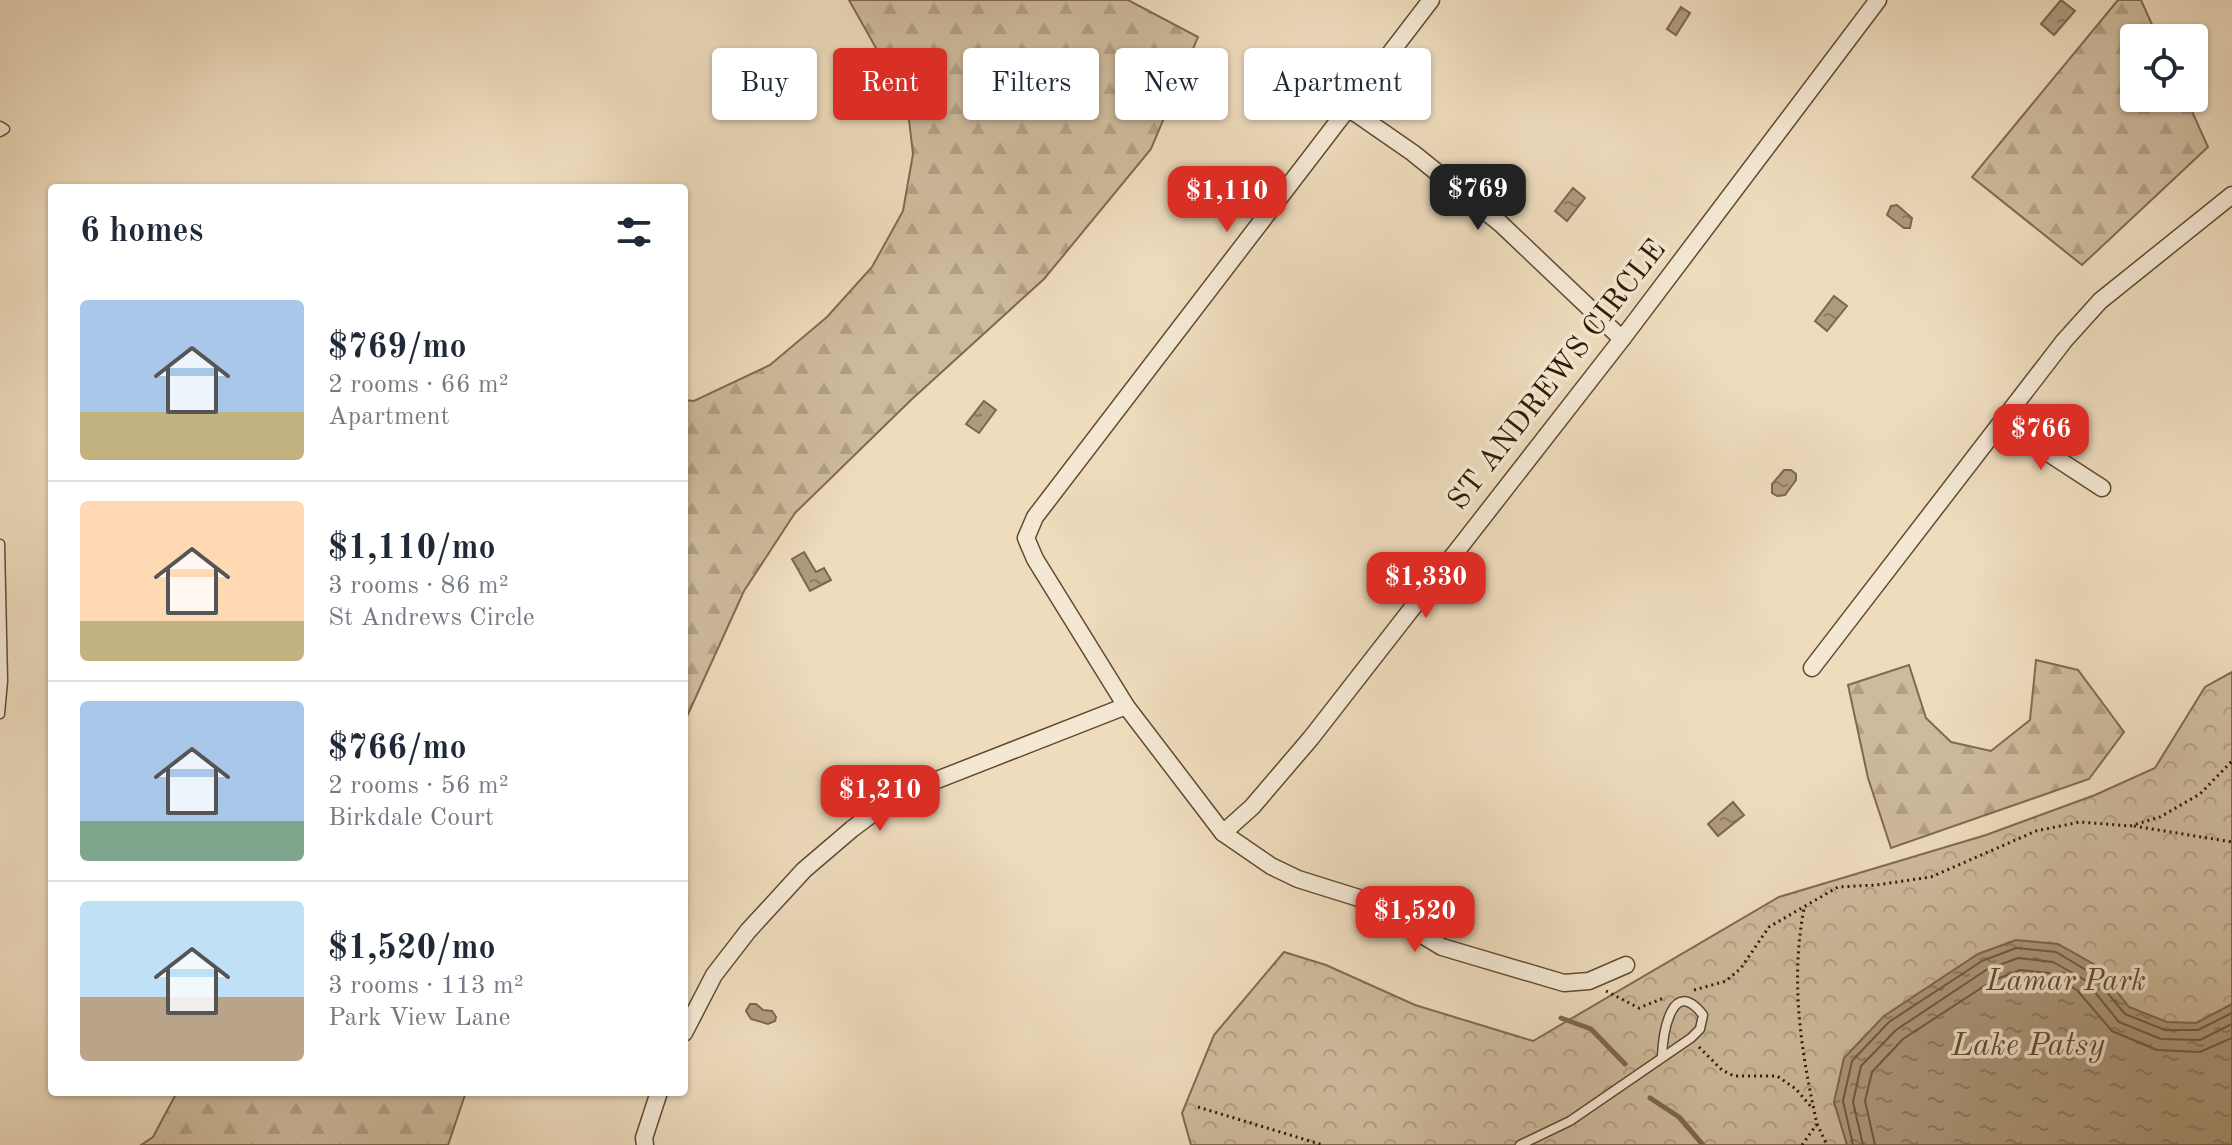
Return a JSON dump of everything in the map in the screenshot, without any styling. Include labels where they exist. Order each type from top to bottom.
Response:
[{"type":"street","points":[[1394,48],[1431,0]]},
{"type":"street","name":"ST ANDREWS CIRCLE","points":[[1223,833],[1252,807],[1311,738],[1622,339],[1878,0]]},
{"type":"street","points":[[1339,120],[1041,508],[1026,538],[1035,559],[1126,706],[1223,833],[1271,866],[1298,879],[1362,899],[1442,947],[1564,983],[1589,981],[1626,965]]},
{"type":"street","points":[[1365,120],[1413,153],[1501,224],[1622,339]]},
{"type":"street","points":[[1812,668],[2064,341],[2100,301],[2232,195]]},
{"type":"street","points":[[2002,423],[2102,488]]},
{"type":"street","points":[[688,1025],[714,975],[748,931],[804,870],[896,796],[1126,706]]},
{"type":"street","points":[[645,1145],[644,1138],[658,1096]]},
{"type":"lane","points":[[0,544],[3,681],[0,714]]},
{"type":"lane","points":[[1520,1145],[1570,1121],[1691,1038],[1700,1029],[1703,1015],[1691,1003],[1676,1004],[1671,1011],[1663,1038],[1662,1056]]},
{"type":"path","points":[[2130,826],[2160,817],[2200,794],[2232,761]]},
{"type":"path","points":[[1686,990],[1703,989],[1726,981],[1741,968],[1769,927],[1838,887],[1931,877],[2036,831],[2080,822],[2130,826],[2232,842]]},
{"type":"path","points":[[1804,907],[1797,946],[1802,1055],[1817,1124],[1827,1145]]},
{"type":"path","points":[[1589,981],[1639,1008],[1668,995]]},
{"type":"path","points":[[1691,1038],[1722,1070],[1734,1076],[1777,1076],[1796,1089],[1814,1110]]},
{"type":"path","points":[[1198,1107],[1323,1145]]},
{"type":"path","points":[[1802,1145],[1817,1124]]},
{"type":"green space","points":[[849,0],[1128,0],[1198,37],[1193,48],[1115,48],[1115,120],[1163,120],[1151,149],[1044,279],[911,400],[795,513],[744,591],[688,714],[688,400],[694,401],[770,365],[827,317],[872,267],[903,211],[913,154],[909,120],[947,120],[947,48],[876,48]]},
{"type":"green space","points":[[2118,0],[2141,0],[2152,24],[2120,24],[2120,112],[2192,112],[2208,147],[2082,265],[1972,177]]},
{"type":"green space","points":[[2036,660],[2078,670],[2124,732],[2089,779],[1891,848],[1868,778],[1848,685],[1909,665],[1926,718],[1951,742],[1991,751],[2030,720]]},
{"type":"green space","name":"Lamar Park","points":[[2232,672],[2232,1145],[1191,1145],[1182,1113],[1214,1035],[1284,952],[1326,965],[1415,1005],[1533,1041],[1779,897],[1986,835],[2095,795],[2155,768],[2205,687]]},
{"type":"green space","points":[[175,1096],[465,1096],[448,1145],[141,1145],[153,1137]]},
{"type":"water","points":[[2061,0],[2075,11],[2054,35],[2041,24]]},
{"type":"water","points":[[1681,7],[1690,13],[1676,35],[1667,29]]},
{"type":"water","points":[[1573,188],[1585,198],[1567,221],[1555,211]]},
{"type":"water","points":[[1897,205],[1912,218],[1910,228],[1904,228],[1887,215],[1891,206]]},
{"type":"water","points":[[1834,296],[1847,306],[1827,331],[1815,321]]},
{"type":"water","points":[[984,401],[996,410],[979,433],[966,424]]},
{"type":"water","points":[[1784,470],[1796,474],[1796,480],[1785,495],[1777,496],[1772,493],[1772,484]]},
{"type":"water","points":[[804,552],[816,572],[824,568],[831,580],[810,591],[792,559]]},
{"type":"water","points":[[1733,802],[1744,815],[1718,836],[1708,824]]},
{"type":"water","name":"Lake Patsy","points":[[2016,940],[2058,944],[2097,966],[2129,1007],[2167,1022],[2196,1023],[2232,1004],[2232,1145],[1847,1145],[1834,1102],[1844,1058],[1884,1016],[1978,954]]},
{"type":"water","points":[[750,1004],[772,1011],[775,1021],[768,1024],[751,1019],[746,1011]]},
{"type":"waterway","points":[[1561,1018],[1591,1029],[1625,1064]]},
{"type":"waterway","points":[[1650,1098],[1679,1117],[1703,1145]]}]
